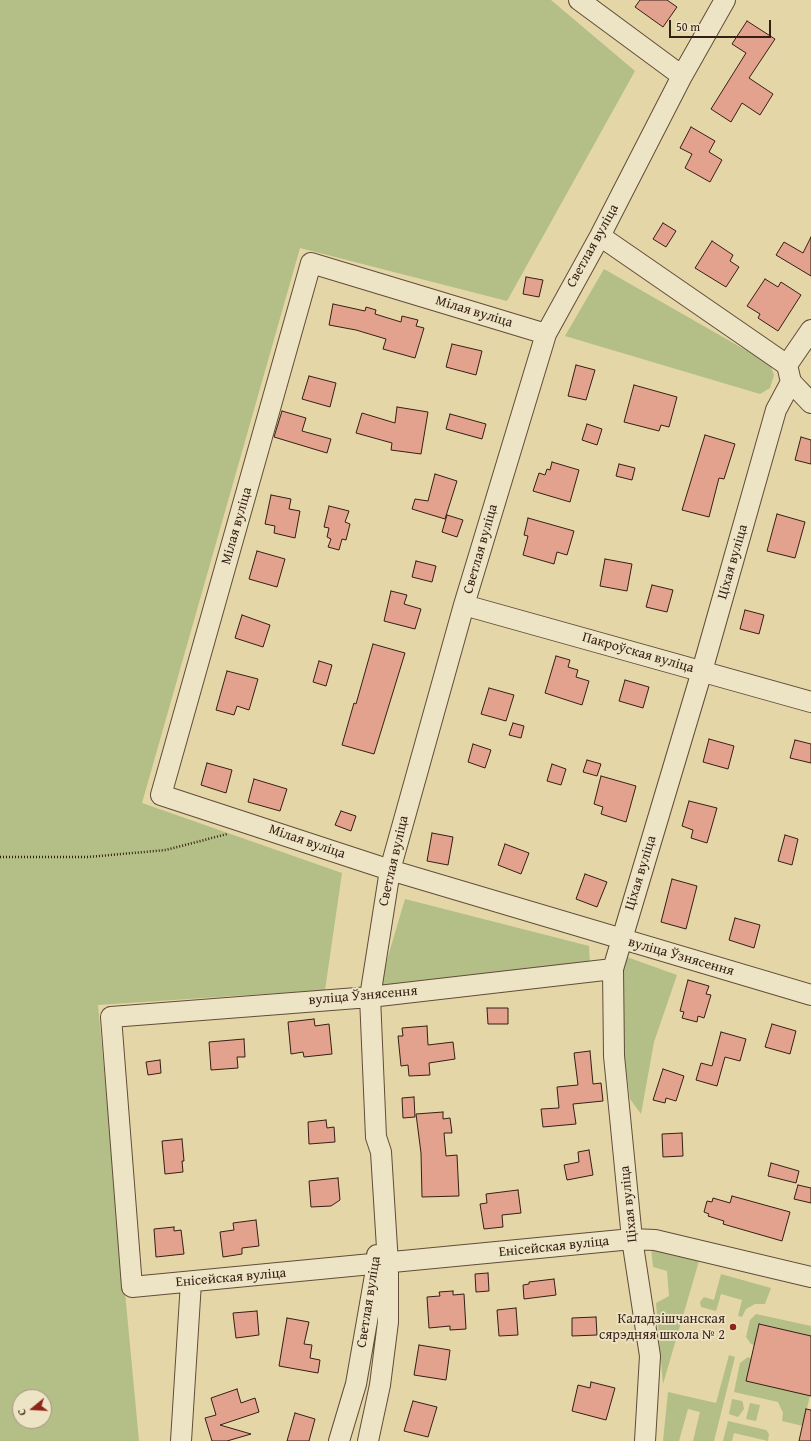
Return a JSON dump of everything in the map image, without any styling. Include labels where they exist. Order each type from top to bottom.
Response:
[{"type":"street","points":[[579,0],[682,76]]},
{"type":"street","name":"Светлая вуліца","points":[[368,1441],[380,1385],[388,1322],[372,1150],[376,1138],[370,997],[390,870],[464,605],[546,334],[600,236],[682,76],[725,0]]},
{"type":"street","points":[[600,236],[789,373],[811,403]]},
{"type":"street","name":"Мілая вуліца","points":[[390,870],[161,795],[311,263],[546,334]]},
{"type":"street","name":"Ціхая вуліца","points":[[645,1441],[650,1356],[632,1239],[614,1056],[613,968],[702,671],[776,410],[789,373],[811,330]]},
{"type":"street","name":"Пакроўская вуліца","points":[[464,605],[811,702]]},
{"type":"street","name":"вуліца Ўзнясення","points":[[390,870],[811,995]]},
{"type":"street","name":"вуліца Ўзнясення","points":[[132,1287],[112,1017],[370,997],[613,968]]},
{"type":"street","name":"Енісейская вуліца","points":[[132,1287],[632,1239],[654,1240],[811,1277]]},
{"type":"street","name":"Светлая вуліца","points":[[339,1441],[356,1384],[383,1264]]},
{"type":"street","points":[[181,1441],[191,1282]]},
{"type":"street","points":[[356,1384],[380,1385]]},
{"type":"path","points":[[0,857],[88,857],[166,850],[228,834]]},
{"type":"green space","points":[[0,0],[551,0],[635,71],[507,301],[300,248],[142,803],[342,873],[325,990],[98,1005],[139,1441],[0,1441]]},
{"type":"green space","points":[[604,269],[770,364],[774,375],[770,388],[760,394],[565,336]]},
{"type":"green space","points":[[405,899],[589,946],[590,965],[379,987]]},
{"type":"green space","points":[[624,956],[677,975],[654,1042],[641,1114],[630,1099],[623,1045],[619,1007]]},
{"type":"green space","points":[[651,1247],[699,1261],[663,1384],[656,1303],[669,1296],[667,1271],[653,1267]]},
{"type":"green space","points":[[721,1274],[771,1288],[765,1304],[755,1304],[746,1309],[742,1317],[738,1316],[742,1300],[721,1294],[716,1311],[701,1307],[700,1302],[704,1297],[714,1300]]},
{"type":"green space","points":[[756,1314],[811,1326],[811,1336],[759,1324],[754,1345],[751,1344],[746,1337],[750,1320]]},
{"type":"green space","points":[[729,1355],[735,1357],[714,1441],[693,1441],[700,1412],[688,1409],[679,1441],[663,1441],[668,1392],[716,1403]]},
{"type":"green space","points":[[748,1357],[810,1395],[803,1426],[782,1421],[783,1413],[778,1402],[734,1392],[740,1363]]},
{"type":"green space","points":[[732,1399],[742,1401],[743,1403],[744,1409],[738,1417],[729,1414]]},
{"type":"green space","points":[[750,1403],[760,1405],[756,1421],[746,1419]]},
{"type":"green space","points":[[728,1421],[766,1430],[769,1434],[768,1441],[734,1433],[732,1441],[723,1441]]},
{"type":"building","points":[[640,0],[667,0],[677,7],[663,27],[635,7]]},
{"type":"building","points":[[747,21],[775,39],[749,78],[773,94],[760,115],[742,103],[731,122],[711,109],[746,53],[732,44]]},
{"type":"building","points":[[691,127],[715,141],[709,152],[722,160],[710,182],[685,168],[692,154],[680,148]]},
{"type":"building","points":[[663,223],[676,231],[666,247],[653,239]]},
{"type":"building","points":[[811,237],[811,276],[776,255],[784,242],[803,253]]},
{"type":"building","points":[[712,241],[733,255],[730,261],[739,267],[726,287],[695,268]]},
{"type":"building","points":[[526,277],[543,280],[539,297],[523,294]]},
{"type":"building","points":[[765,279],[778,287],[781,282],[801,295],[778,331],[758,318],[760,314],[747,306]]},
{"type":"building","points":[[333,304],[365,311],[366,307],[376,310],[375,314],[401,322],[402,316],[418,320],[416,326],[424,328],[415,358],[383,349],[386,339],[356,330],[329,325]]},
{"type":"building","points":[[452,344],[482,351],[476,375],[446,367]]},
{"type":"building","points":[[576,365],[595,370],[586,400],[568,396]]},
{"type":"building","points":[[309,376],[336,383],[330,407],[302,399]]},
{"type":"building","points":[[634,385],[677,397],[669,427],[661,425],[659,431],[624,422]]},
{"type":"building","points":[[397,407],[428,412],[421,454],[391,450],[392,443],[356,433],[362,413],[395,423]]},
{"type":"building","points":[[282,411],[306,418],[302,431],[331,439],[327,453],[274,437]]},
{"type":"building","points":[[450,414],[486,424],[482,439],[446,429]]},
{"type":"building","points":[[587,424],[602,429],[597,445],[582,440]]},
{"type":"building","points":[[705,435],[735,444],[724,479],[719,478],[709,517],[682,510]]},
{"type":"building","points":[[801,437],[811,440],[811,464],[795,460]]},
{"type":"building","points":[[552,462],[579,470],[570,502],[533,491],[539,473],[545,475],[547,469],[550,470]]},
{"type":"building","points":[[619,464],[635,468],[632,480],[616,476]]},
{"type":"building","points":[[435,474],[457,481],[445,519],[412,509],[415,499],[428,501]]},
{"type":"building","points":[[271,495],[291,499],[289,509],[300,511],[295,538],[274,533],[275,526],[265,524]]},
{"type":"building","points":[[329,506],[349,511],[345,522],[350,524],[346,540],[342,539],[339,550],[328,547],[331,539],[327,537],[329,528],[324,527]]},
{"type":"building","points":[[777,514],[805,522],[795,558],[767,551]]},
{"type":"building","points":[[447,515],[463,520],[457,537],[442,532]]},
{"type":"building","points":[[528,518],[574,531],[567,555],[557,552],[554,564],[523,555],[528,536],[524,535]]},
{"type":"building","points":[[257,551],[285,559],[277,587],[249,579]]},
{"type":"building","points":[[605,559],[632,564],[627,591],[600,586]]},
{"type":"building","points":[[416,561],[436,566],[432,582],[412,577]]},
{"type":"building","points":[[652,585],[673,590],[667,612],[646,607]]},
{"type":"building","points":[[391,591],[407,595],[404,604],[421,609],[415,629],[384,621]]},
{"type":"building","points":[[745,610],[764,615],[759,634],[740,629]]},
{"type":"building","points":[[242,615],[270,625],[263,647],[235,638]]},
{"type":"building","points":[[373,644],[405,653],[374,754],[342,745],[354,703],[356,704]]},
{"type":"building","points":[[556,656],[570,660],[568,667],[578,670],[576,677],[589,681],[582,705],[545,693]]},
{"type":"building","points":[[319,661],[332,665],[326,686],[313,682]]},
{"type":"building","points":[[227,671],[258,679],[249,710],[237,706],[234,715],[216,710]]},
{"type":"building","points":[[625,680],[649,687],[643,708],[619,701]]},
{"type":"building","points":[[489,688],[514,695],[506,721],[481,714]]},
{"type":"building","points":[[513,723],[524,726],[521,738],[509,735]]},
{"type":"building","points":[[709,739],[734,746],[728,769],[703,762]]},
{"type":"building","points":[[795,740],[811,744],[811,763],[790,758]]},
{"type":"building","points":[[473,744],[491,750],[485,768],[468,762]]},
{"type":"building","points":[[587,760],[601,764],[597,776],[583,772]]},
{"type":"building","points":[[207,763],[232,770],[226,793],[201,785]]},
{"type":"building","points":[[552,764],[566,769],[561,785],[547,781]]},
{"type":"building","points":[[601,776],[636,786],[626,822],[601,814],[603,807],[594,804]]},
{"type":"building","points":[[254,779],[287,789],[280,811],[248,802]]},
{"type":"building","points":[[689,801],[717,808],[707,843],[691,838],[693,830],[682,826]]},
{"type":"building","points":[[341,811],[356,816],[351,831],[335,825]]},
{"type":"building","points":[[432,833],[453,837],[448,865],[427,861]]},
{"type":"building","points":[[785,835],[798,839],[792,865],[778,861]]},
{"type":"building","points":[[505,844],[529,853],[521,874],[498,865]]},
{"type":"building","points":[[585,874],[607,882],[597,907],[576,899]]},
{"type":"building","points":[[672,879],[697,886],[686,929],[661,922]]},
{"type":"building","points":[[735,918],[760,925],[754,948],[729,940]]},
{"type":"building","points":[[688,980],[709,986],[706,994],[711,995],[704,1018],[698,1016],[697,1022],[682,1018],[684,1012],[680,1011]]},
{"type":"building","points":[[487,1008],[508,1008],[508,1024],[488,1024]]},
{"type":"building","points":[[314,1019],[315,1026],[329,1024],[332,1054],[304,1057],[303,1052],[291,1054],[288,1022]]},
{"type":"building","points":[[772,1024],[796,1031],[790,1054],[765,1047]]},
{"type":"building","points":[[427,1026],[428,1045],[453,1042],[455,1059],[429,1063],[430,1075],[409,1076],[408,1065],[401,1066],[398,1036],[403,1036],[402,1028]]},
{"type":"building","points":[[721,1032],[746,1039],[740,1061],[725,1057],[717,1086],[696,1080],[701,1063],[712,1066]]},
{"type":"building","points":[[244,1039],[245,1057],[237,1057],[238,1068],[211,1070],[209,1042]]},
{"type":"building","points":[[590,1051],[593,1084],[601,1083],[603,1101],[573,1104],[576,1124],[543,1127],[541,1109],[559,1108],[557,1087],[578,1085],[574,1053]]},
{"type":"building","points":[[160,1060],[161,1073],[148,1075],[146,1062]]},
{"type":"building","points":[[663,1069],[684,1076],[676,1101],[666,1098],[665,1103],[653,1100]]},
{"type":"building","points":[[414,1097],[415,1117],[403,1118],[402,1098]]},
{"type":"building","points":[[443,1112],[443,1119],[450,1118],[452,1133],[444,1133],[446,1156],[457,1155],[459,1196],[422,1197],[421,1153],[416,1114]]},
{"type":"building","points":[[326,1120],[327,1128],[334,1127],[335,1142],[309,1144],[308,1122]]},
{"type":"building","points":[[682,1133],[683,1156],[663,1157],[662,1134]]},
{"type":"building","points":[[182,1139],[184,1161],[182,1161],[183,1172],[165,1174],[162,1141]]},
{"type":"building","points":[[589,1150],[593,1175],[567,1180],[564,1165],[579,1162],[578,1152]]},
{"type":"building","points":[[771,1163],[799,1171],[796,1183],[768,1176]]},
{"type":"building","points":[[338,1178],[340,1200],[331,1206],[311,1207],[309,1181]]},
{"type":"building","points":[[798,1185],[811,1188],[811,1203],[794,1199]]},
{"type":"building","points":[[518,1190],[521,1213],[502,1215],[503,1227],[484,1229],[480,1204],[487,1203],[486,1194]]},
{"type":"building","points":[[732,1196],[790,1212],[782,1241],[723,1224],[724,1221],[708,1216],[709,1214],[704,1212],[707,1201],[712,1202],[713,1198],[730,1203]]},
{"type":"building","points":[[256,1220],[259,1246],[242,1248],[242,1254],[223,1257],[220,1232],[234,1230],[233,1223]]},
{"type":"building","points":[[174,1227],[174,1231],[181,1230],[184,1254],[156,1257],[154,1229]]},
{"type":"building","points":[[488,1273],[489,1291],[476,1292],[475,1274]]},
{"type":"building","points":[[554,1279],[556,1295],[524,1299],[523,1285],[529,1284],[529,1282]]},
{"type":"building","points":[[453,1291],[453,1295],[464,1294],[466,1329],[450,1330],[450,1326],[429,1328],[427,1297],[440,1296],[439,1292]]},
{"type":"building","points":[[516,1308],[518,1335],[499,1336],[497,1310]]},
{"type":"building","points":[[257,1311],[259,1335],[236,1338],[233,1313]]},
{"type":"building","points":[[596,1317],[597,1335],[572,1336],[572,1318]]},
{"type":"building","points":[[287,1318],[309,1322],[304,1344],[312,1345],[310,1358],[320,1360],[318,1373],[279,1366]]},
{"type":"building","points":[[759,1324],[811,1336],[811,1396],[746,1381]]},
{"type":"building","points":[[419,1345],[450,1350],[446,1380],[414,1375]]},
{"type":"building","points":[[591,1382],[615,1388],[606,1420],[572,1411],[578,1385],[590,1388]]},
{"type":"building","points":[[237,1389],[241,1403],[255,1398],[259,1412],[220,1425],[251,1434],[227,1441],[212,1441],[205,1418],[216,1415],[211,1398]]},
{"type":"building","points":[[413,1401],[437,1407],[428,1437],[404,1431]]},
{"type":"building","points":[[806,1409],[811,1410],[811,1441],[799,1441]]},
{"type":"building","points":[[295,1413],[315,1419],[309,1441],[287,1441]]},
{"type":"place","name":"Каладзішчанская сярэдняя школа № 2","points":[[733,1327]]}]
